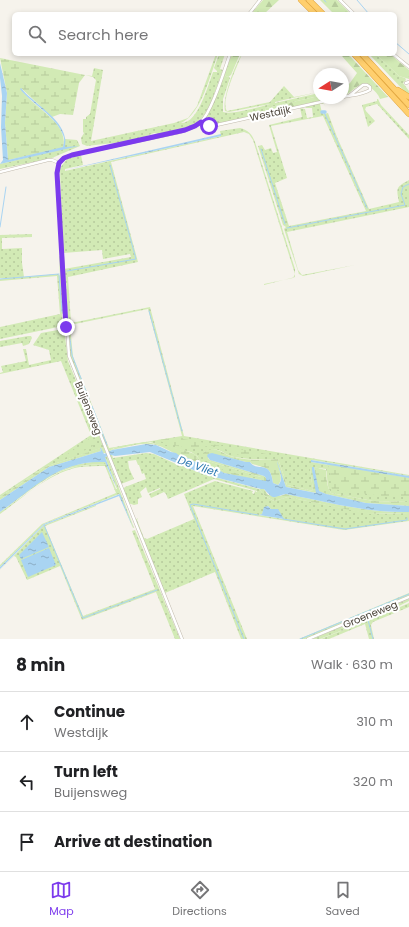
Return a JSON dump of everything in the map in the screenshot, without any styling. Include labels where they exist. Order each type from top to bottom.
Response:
[{"type":"highway","points":[[300,0],[313,12]]},
{"type":"highway","points":[[309,0],[321,12]]},
{"type":"highway","points":[[356,56],[409,114]]},
{"type":"highway","points":[[364,56],[409,105]]},
{"type":"highway","points":[[391,85],[409,97]]},
{"type":"street","points":[[251,12],[260,0]]},
{"type":"street","points":[[340,0],[352,12]]},
{"type":"street","points":[[0,172],[48,160],[59,163],[64,158],[72,155],[185,130],[195,126],[201,122],[209,110],[229,56]]},
{"type":"street","points":[[395,56],[409,67]]},
{"type":"street","points":[[363,84],[369,85],[371,88],[370,91],[349,96],[363,84]]},
{"type":"street","name":"Westdijk","points":[[201,122],[211,126],[313,104]]},
{"type":"street","name":"Buijensweg","points":[[59,163],[57,173],[68,354],[182,639]]},
{"type":"street","name":"Groeneweg","points":[[308,639],[409,597]]},
{"type":"green space","points":[[263,0],[279,0],[266,12],[253,12]]},
{"type":"green space","points":[[320,0],[337,0],[349,12],[332,12]]},
{"type":"green space","points":[[215,56],[217,56],[200,103],[188,119],[181,123],[187,122],[197,111],[202,103],[213,72],[217,72],[214,68],[218,56],[224,56],[220,69],[223,70],[215,93],[203,116],[192,126],[176,131],[159,134],[154,133],[138,139],[121,142],[87,146],[82,144],[81,138],[84,133],[83,119],[86,119],[86,117],[90,114],[96,80],[93,77],[85,75],[92,76],[94,68],[103,70],[91,141],[174,123],[188,118],[197,106]]},
{"type":"green space","points":[[231,56],[239,56],[231,75],[228,77],[224,75]]},
{"type":"green space","points":[[241,56],[228,91],[225,106],[225,98],[230,82],[236,65]]},
{"type":"green space","points":[[342,56],[350,56],[388,97],[380,99],[374,90],[364,84],[349,93],[350,83],[357,73]]},
{"type":"green space","points":[[371,56],[378,56],[399,76],[405,78],[406,80],[403,83],[409,91],[409,96]]},
{"type":"green space","points":[[378,56],[392,56],[409,70],[409,79],[399,76]]},
{"type":"green space","points":[[0,58],[85,75],[79,83],[73,115],[60,114],[52,117],[21,88],[26,95],[55,122],[61,130],[64,138],[63,148],[8,160],[5,123],[7,93]]},
{"type":"green space","points":[[224,75],[230,78],[223,99],[223,112],[227,113],[239,112],[270,104],[229,112],[225,111],[225,106],[227,111],[270,102],[284,86],[294,97],[313,93],[275,102],[313,94],[313,97],[266,108],[264,114],[212,125],[206,124],[205,120]]},
{"type":"green space","points":[[313,97],[313,103],[264,114],[266,108]]},
{"type":"green space","points":[[377,99],[409,135],[409,139],[377,104],[366,107],[365,110],[375,121],[368,127],[362,105],[377,101]]},
{"type":"green space","points":[[320,104],[322,113],[328,113],[369,209],[399,202],[397,194],[398,188],[409,180],[409,207],[287,232],[298,270],[302,275],[355,265],[303,276],[299,274],[284,229],[286,227],[283,225],[258,146],[262,145],[265,150],[271,148],[273,153],[277,152],[269,125],[302,117],[300,108],[305,109],[307,118],[313,117],[312,108],[306,108],[304,106]],"holes":[[[323,116],[366,211],[289,226],[275,183],[287,178],[271,126]]]},
{"type":"green space","points":[[240,128],[247,131],[254,139],[295,269],[295,274],[253,140],[249,134],[244,132],[111,162],[138,262],[68,277],[71,323],[150,307],[184,436],[409,475],[312,460],[311,462],[409,478],[409,502],[373,501],[331,493],[329,490],[326,469],[310,467],[313,491],[287,485],[278,459],[262,460],[234,457],[214,449],[204,452],[208,461],[261,477],[261,480],[213,468],[202,463],[197,456],[191,452],[150,442],[114,448],[108,452],[70,355],[66,280],[64,269],[131,257],[130,254],[103,259],[102,250],[63,253],[60,168],[67,159],[81,155],[83,165],[65,169],[65,171],[221,136],[220,131]],"holes":[[[148,309],[182,436],[109,448],[73,357],[70,325]]]},
{"type":"green space","points":[[65,139],[77,140],[80,146],[52,158],[0,169],[0,164],[66,148],[64,147]]},
{"type":"green space","points":[[32,234],[32,237],[2,238],[2,249],[22,248],[24,277],[58,274],[60,276],[59,256],[61,257],[64,313],[62,314],[63,326],[0,339],[0,327],[60,314],[57,276],[0,281],[0,279],[12,278],[0,278],[0,235]]},
{"type":"green space","points":[[58,330],[65,336],[68,361],[106,453],[103,453],[101,448],[45,467],[0,497],[0,495],[91,435],[61,361],[0,374],[3,372],[1,366],[26,361],[23,349],[26,349],[29,365],[51,360],[49,350],[33,345],[41,333]]},
{"type":"green space","points":[[31,336],[32,338],[29,344],[23,346],[22,343],[0,347],[0,341]]},
{"type":"green space","points":[[92,437],[94,444],[91,448],[59,460]]},
{"type":"green space","points":[[183,437],[183,439],[272,455],[239,455],[218,446],[188,448],[171,445],[157,440]]},
{"type":"green space","points":[[144,442],[168,446],[196,455],[206,465],[261,480],[261,477],[208,461],[203,457],[203,453],[211,449],[218,450],[229,456],[238,458],[261,460],[278,459],[287,485],[313,491],[310,467],[312,467],[317,493],[286,487],[277,461],[281,477],[278,485],[273,483],[271,474],[267,469],[250,462],[212,454],[208,455],[210,460],[264,476],[267,481],[264,482],[206,468],[191,460],[181,458],[166,449],[153,444],[135,445],[112,450],[120,446]]},
{"type":"green space","points":[[100,448],[101,451],[49,467],[0,500],[0,497],[45,467]]},
{"type":"green space","points":[[146,453],[154,454],[203,474],[259,489],[265,496],[274,501],[288,497],[372,514],[409,513],[409,521],[344,530],[193,506],[247,639],[241,639],[215,572],[165,593],[135,520],[138,518],[137,520],[144,538],[147,539],[194,519],[184,494],[215,481],[253,491],[252,493],[254,494],[255,491],[257,491],[214,479],[168,499],[164,492],[151,498],[149,494],[160,488],[148,493],[146,487],[140,492],[142,497],[138,499],[138,504],[134,505],[128,503],[123,489],[146,479],[144,473],[142,474],[136,460],[128,461],[129,468],[134,479],[121,484],[110,455],[112,455],[113,458]],"holes":[[[268,506],[271,509],[278,509],[283,519],[259,515],[262,514],[264,509]]]},
{"type":"green space","points":[[107,456],[134,528],[119,494],[44,524],[0,567],[0,565],[42,524],[116,493],[105,466],[80,467],[58,474],[38,486],[0,514],[0,512],[49,478],[62,471],[78,466],[106,464],[117,489],[105,457]]},
{"type":"green space","points":[[92,462],[105,462],[106,464],[82,465],[59,472],[41,482],[7,507],[19,496],[47,476],[74,465]]},
{"type":"green space","points":[[327,464],[409,478],[409,497],[382,496],[332,489],[330,470]]},
{"type":"green space","points":[[314,467],[326,470],[327,485],[331,493],[373,501],[409,502],[409,506],[366,503],[318,491]]},
{"type":"green space","points":[[259,489],[264,489],[268,495],[280,496],[286,494],[362,509],[409,513],[369,514],[288,497],[274,501],[265,496]]},
{"type":"green space","points":[[96,505],[45,526],[83,616],[155,589],[132,531],[135,530],[180,639],[175,639],[156,592],[82,620],[60,566],[27,580],[16,557],[14,556],[0,570],[44,525]]},
{"type":"green space","points":[[409,593],[409,596],[305,639],[299,639]]},
{"type":"green space","points":[[409,599],[409,601],[399,606],[400,607],[409,603],[409,607],[373,622],[371,625],[374,639],[369,639],[365,624],[329,639],[321,639],[393,610],[320,639],[312,639]]},
{"type":"water","points":[[0,63],[7,93],[5,123],[8,160],[63,147],[64,144],[64,136],[60,128],[50,116],[20,89],[21,88],[59,124],[65,138],[65,147],[79,146],[0,164],[3,160]]},
{"type":"water","points":[[221,134],[221,136],[65,170]]},
{"type":"water","name":"De Vliet","points":[[146,444],[156,445],[215,471],[219,470],[224,473],[266,481],[264,476],[210,460],[207,456],[208,454],[212,453],[250,462],[253,465],[266,468],[271,475],[273,483],[278,485],[281,477],[277,461],[286,487],[316,493],[312,470],[312,467],[314,467],[319,491],[366,503],[409,506],[409,512],[362,509],[286,494],[272,497],[264,489],[203,474],[150,452],[115,456],[111,455],[105,457],[117,489],[105,462],[74,465],[48,477],[0,512],[0,500],[49,467],[101,451],[100,448],[104,454],[112,450]]},
{"type":"water","points":[[311,460],[409,476],[409,478],[311,462]]},
{"type":"water","points":[[120,494],[133,528],[119,496],[44,525],[0,569],[0,567],[44,524]]},
{"type":"water","points":[[268,506],[271,509],[278,509],[284,519],[259,515],[262,514],[264,507]]},
{"type":"water","points":[[42,532],[49,547],[21,559],[19,555]]},
{"type":"water","points":[[49,548],[56,565],[28,577],[21,560]]},
{"type":"waterway","points":[[357,0],[367,12]]},
{"type":"waterway","points":[[397,44],[409,54]]},
{"type":"waterway","points":[[324,112],[367,208]]},
{"type":"waterway","points":[[261,149],[285,224]]},
{"type":"waterway","points":[[67,271],[136,259],[110,165]]},
{"type":"waterway","points":[[287,228],[405,205],[401,194],[403,187],[409,184]]},
{"type":"waterway","points":[[0,227],[6,187]]},
{"type":"waterway","points":[[0,279],[59,274]]},
{"type":"waterway","points":[[59,275],[62,312]]},
{"type":"waterway","points":[[149,311],[182,431]]},
{"type":"waterway","points":[[69,329],[70,333]]},
{"type":"waterway","points":[[70,339],[72,355],[89,399]]},
{"type":"waterway","points":[[92,406],[107,445]]},
{"type":"waterway","points":[[244,639],[190,505],[193,504],[258,515]]},
{"type":"waterway","points":[[283,519],[345,529],[407,520],[407,518]]},
{"type":"waterway","points":[[44,525],[83,618],[157,590]]},
{"type":"waterway","points":[[300,639],[409,594]]},
{"type":"waterway","points":[[368,620],[373,639]]},
{"type":"route","points":[[66,327],[57,173],[59,163],[64,158],[72,155],[190,129],[201,122],[209,126]]}]
